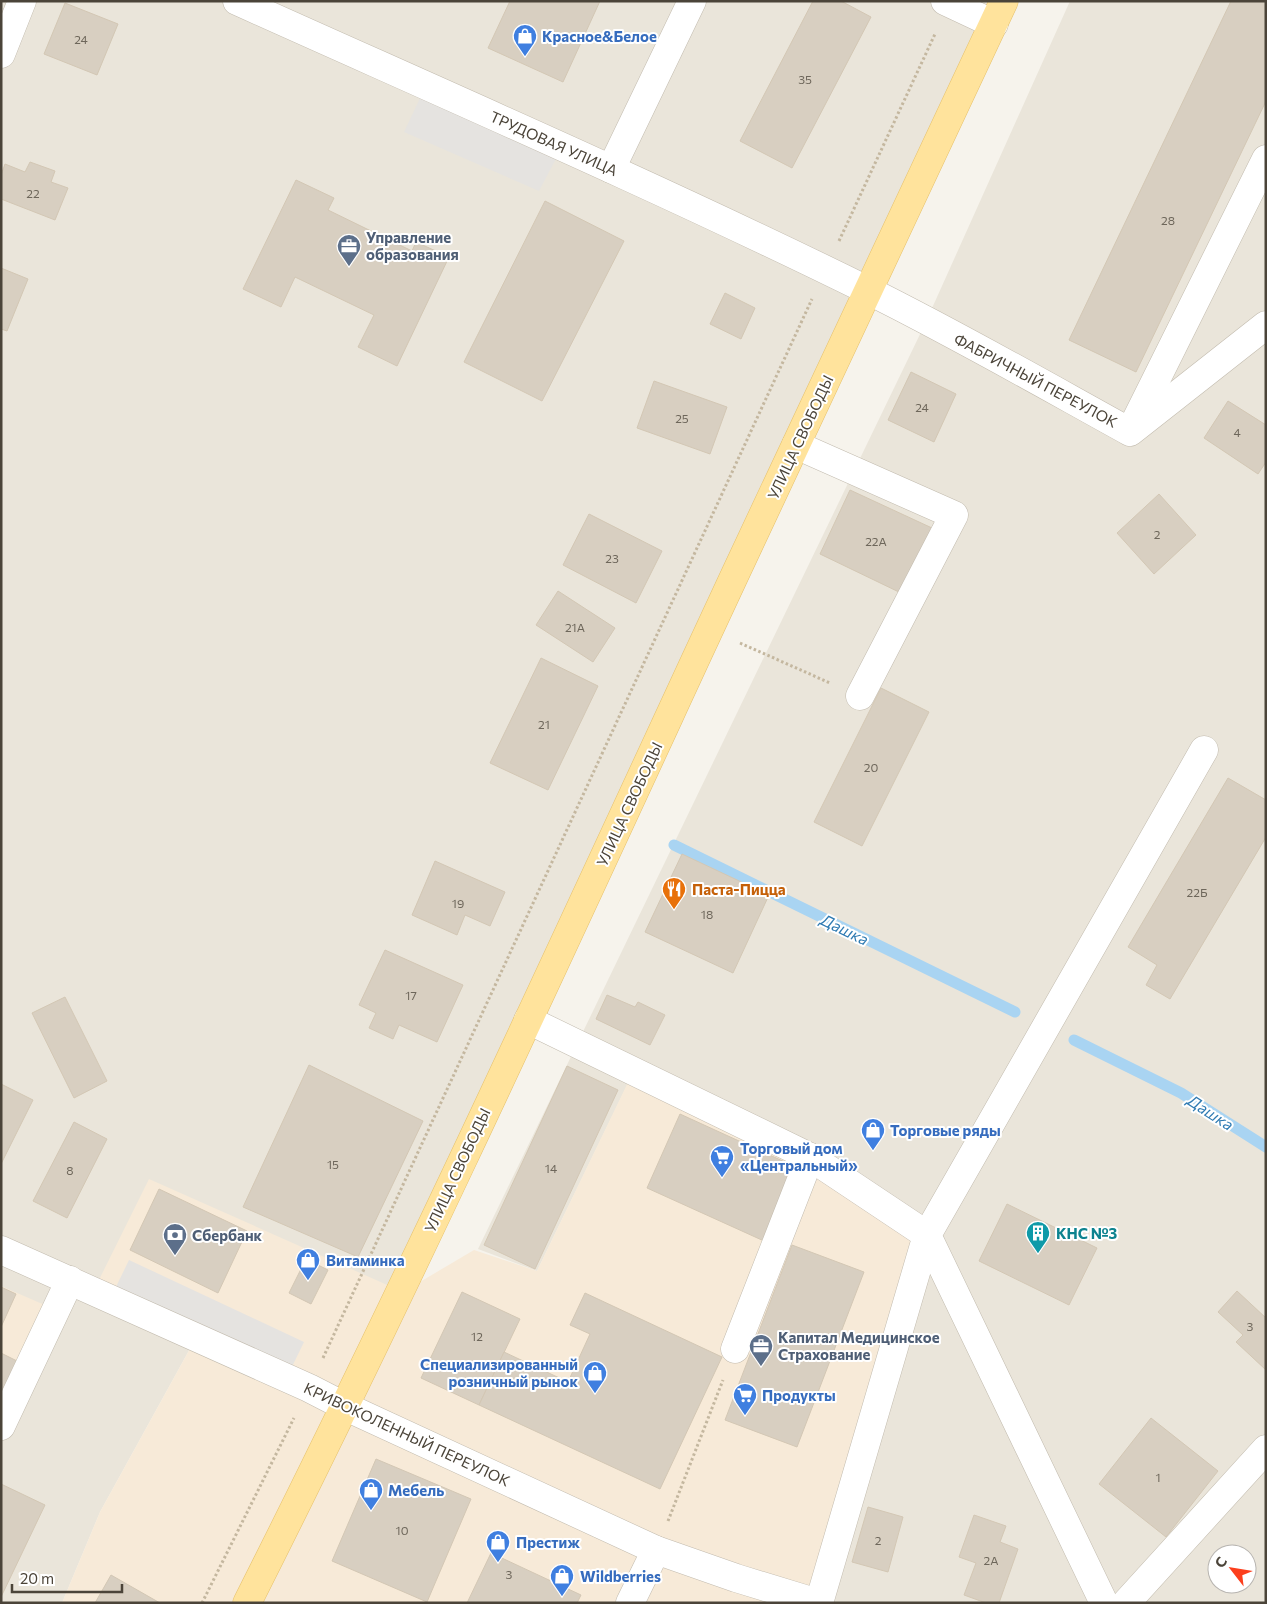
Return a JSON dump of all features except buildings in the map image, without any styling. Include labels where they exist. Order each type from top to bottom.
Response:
[{"type":"main road","name":"УЛИЦА СВОБОДЫ","points":[[247,1603],[344,1406],[528,1020],[999,13]]},
{"type":"street","points":[[1,54],[22,1]]},
{"type":"street","name":"ТРУДОВАЯ УЛИЦА","points":[[237,1],[611,168],[869,291]]},
{"type":"street","points":[[611,168],[692,1]]},
{"type":"street","points":[[947,2],[999,13]]},
{"type":"street","points":[[1130,432],[1266,159]]},
{"type":"street","name":"ФАБРИЧНЫЙ ПЕРЕУЛОК","points":[[869,291],[1130,432],[1266,326]]},
{"type":"street","points":[[796,445],[954,515],[860,696]]},
{"type":"street","points":[[818,1603],[926,1235],[1204,750]]},
{"type":"street","points":[[528,1020],[810,1157],[926,1235],[1104,1603]]},
{"type":"street","points":[[735,1349],[810,1157]]},
{"type":"street","name":"КРИВОКОЛЕННЫЙ ПЕРЕУЛОК","points":[[1,1250],[309,1388],[344,1406],[656,1550],[736,1578],[818,1603]]},
{"type":"street","points":[[1,1426],[70,1280]]},
{"type":"street","points":[[1126,1603],[1266,1449]]},
{"type":"street","points":[[630,1603],[656,1550]]},
{"type":"path","points":[[202,1603],[309,1388],[947,2]]},
{"type":"path","points":[[709,630],[860,696]]},
{"type":"path","points":[[656,1550],[735,1349]]},
{"type":"shaded area","points":[[1,1],[995,1],[403,1292],[192,1345],[100,1512],[62,1603],[1,1603]]},
{"type":"shaded area","points":[[1070,1],[1266,1],[1266,1603],[838,1603],[821,1597],[634,1071],[537,1271],[478,1249],[924,326]]},
{"type":"shaded area","points":[[421,96],[558,155],[539,191],[404,132]]},
{"type":"shaded area","points":[[634,1070],[925,1234],[821,1597],[838,1603],[62,1603],[100,1512],[192,1345],[92,1294],[149,1179],[403,1292],[474,1250],[537,1271]]},
{"type":"shaded area","points":[[129,1260],[304,1342],[289,1373],[114,1291]]},
{"type":"shaded area","points":[[1,1286],[54,1309],[1,1420]]},
{"type":"waterway","name":"Дашка","points":[[674,845],[1015,1012]]},
{"type":"waterway","name":"Дашка","points":[[1074,1040],[1181,1093],[1266,1147]]},
{"type":"place","name":"Красное&Белое","points":[[525,57]]},
{"type":"place","name":"Управление образования","points":[[349,267]]},
{"type":"place","name":"Паста-Пицца","points":[[674,910]]},
{"type":"place","name":"Торговые ряды","points":[[873,1151]]},
{"type":"place","name":"Торговый дом «Центральный»","points":[[722,1178]]},
{"type":"place","name":"КНС №3","points":[[1038,1254]]},
{"type":"place","name":"Сбербанк","points":[[175,1256]]},
{"type":"place","name":"Витаминка","points":[[308,1281]]},
{"type":"place","name":"Капитал Медицинское Страхование","points":[[761,1367]]},
{"type":"place","name":"Специализированный розничный рынок","points":[[595,1394]]},
{"type":"place","name":"Продукты","points":[[745,1416]]},
{"type":"place","name":"Мебель","points":[[371,1511]]},
{"type":"place","name":"Престиж","points":[[498,1563]]},
{"type":"place","name":"Wildberries","points":[[562,1597]]}]
